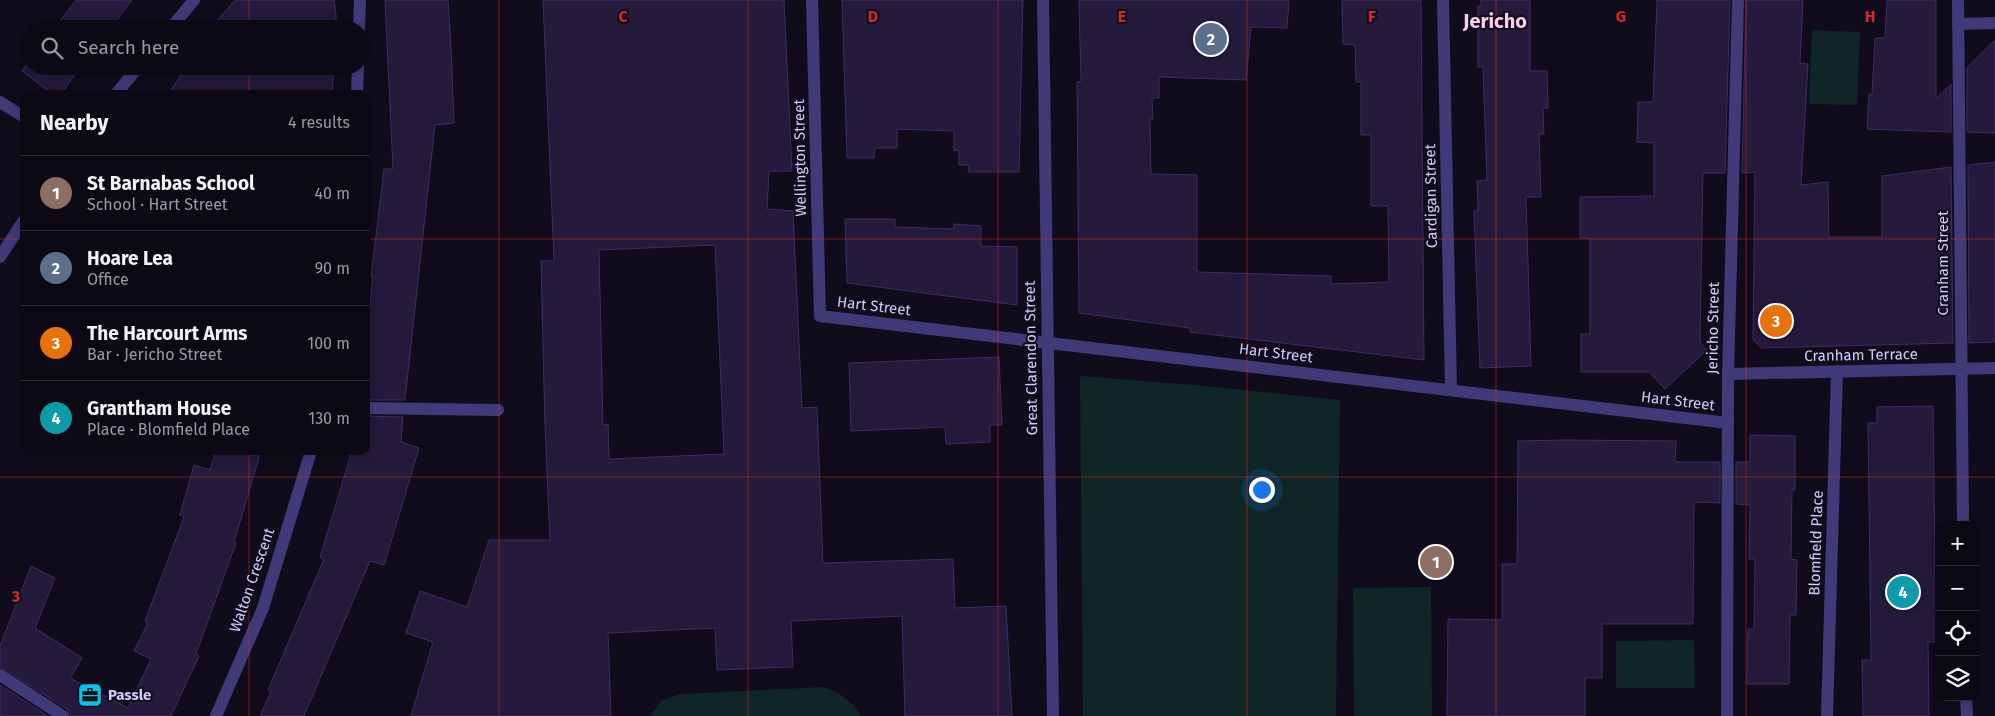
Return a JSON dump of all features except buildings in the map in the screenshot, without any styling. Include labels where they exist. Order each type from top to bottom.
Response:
[{"type":"street","points":[[177,20],[194,0]]},
{"type":"street","points":[[359,20],[360,0]]},
{"type":"street","name":"Wellington Street","points":[[812,0],[820,316]]},
{"type":"street","name":"Great Clarendon Street","points":[[1043,0],[1053,716]]},
{"type":"street","name":"Cardigan Street","points":[[1443,0],[1451,390]]},
{"type":"street","name":"Jericho Street","points":[[1727,716],[1728,374],[1738,0]]},
{"type":"street","name":"Cranham Street","points":[[1958,0],[1963,521]]},
{"type":"street","points":[[1958,24],[1995,23]]},
{"type":"street","points":[[119,90],[132,75]]},
{"type":"street","points":[[357,90],[358,75]]},
{"type":"street","points":[[0,102],[20,114]]},
{"type":"street","points":[[0,257],[20,226]]},
{"type":"street","name":"Hart Street","points":[[820,316],[1728,423]]},
{"type":"street","name":"Cranham Terrace","points":[[1728,374],[1995,368]]},
{"type":"street","name":"Blomfield Place","points":[[1827,716],[1837,371]]},
{"type":"street","points":[[370,408],[498,410]]},
{"type":"street","name":"Walton Crescent","points":[[216,716],[263,608],[310,455]]},
{"type":"street","points":[[0,674],[63,716]]},
{"type":"street","points":[[1966,701],[1967,716]]},
{"type":"green space","points":[[1812,30],[1860,32],[1857,105],[1809,104]]},
{"type":"green space","points":[[1080,376],[1206,386],[1340,400],[1336,716],[1083,716]]},
{"type":"green space","points":[[1431,587],[1432,716],[1354,716],[1353,588]]},
{"type":"green space","points":[[1694,640],[1695,688],[1616,688],[1616,641]]},
{"type":"green space","points":[[823,687],[845,698],[861,716],[650,716],[662,700],[681,694]]},
{"type":"place","name":"Hoare Lea","points":[[1211,39]]},
{"type":"place","name":"The Harcourt Arms","points":[[1776,321]]},
{"type":"place","name":"St Barnabas School","points":[[1436,562]]},
{"type":"place","name":"Grantham House","points":[[1903,592]]},
{"type":"place","name":"Passle","points":[[90,695]]},
{"type":"district","name":"Jericho","points":[[1495,21]]}]
